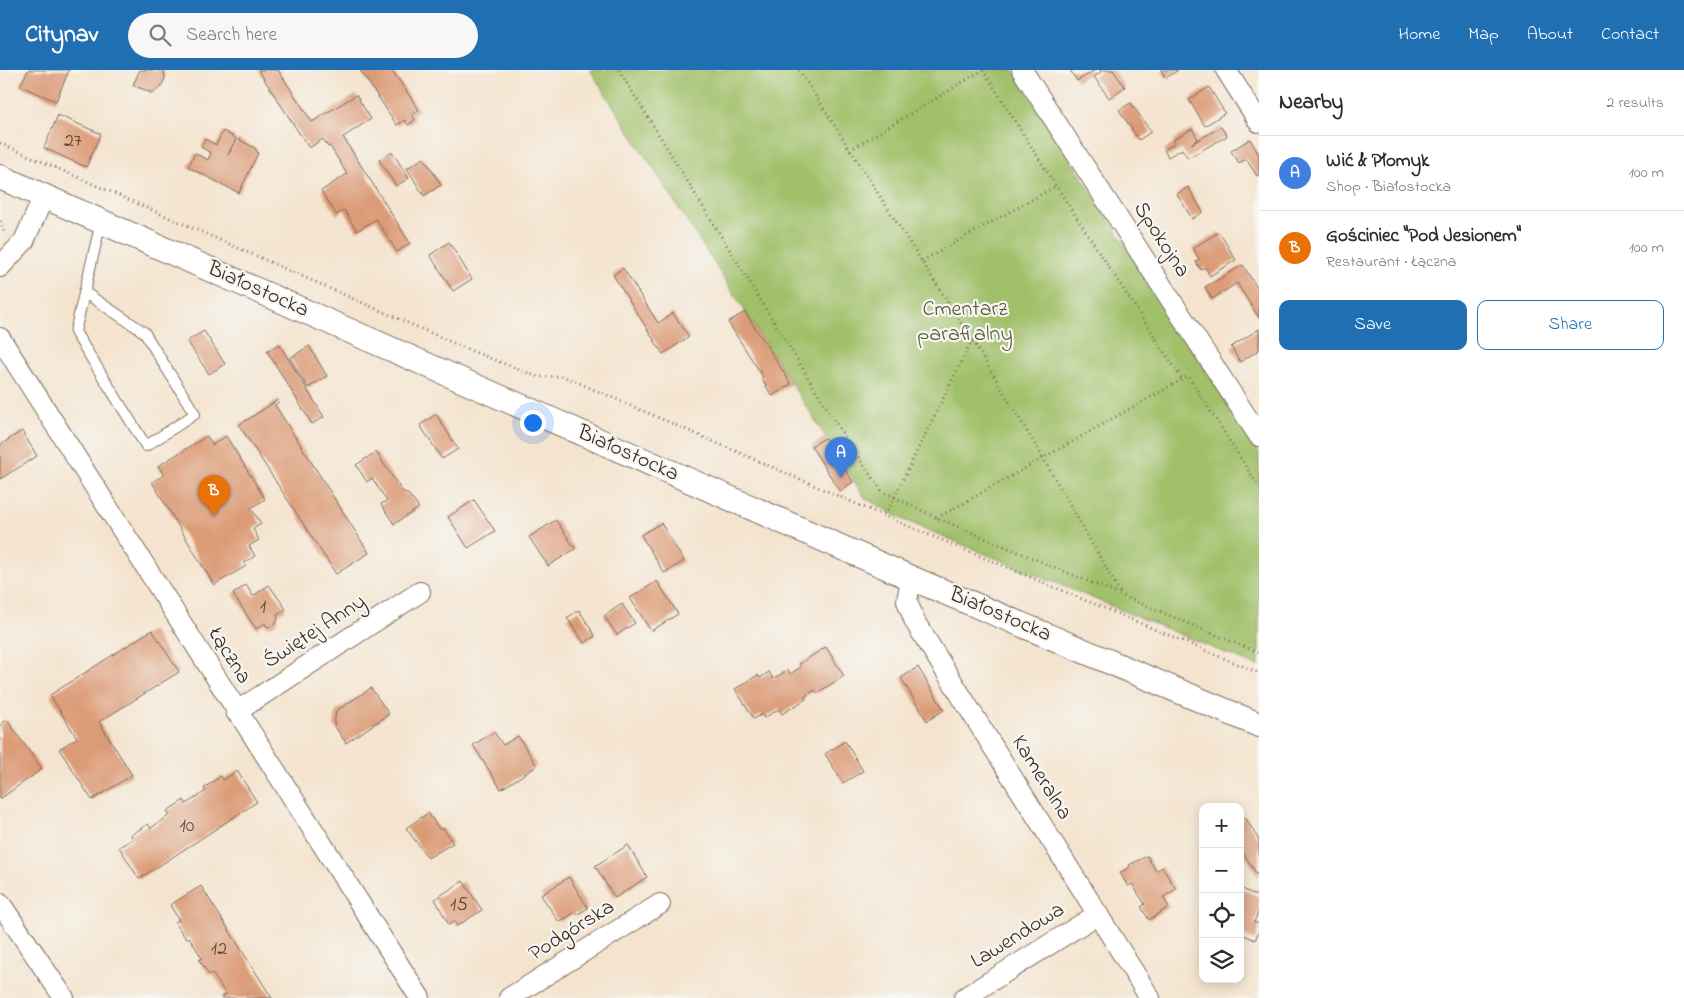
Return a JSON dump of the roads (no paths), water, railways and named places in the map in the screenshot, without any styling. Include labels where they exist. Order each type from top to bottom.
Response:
[{"type":"street","name":"Spokojna","points":[[1022,70],[1259,436]]},
{"type":"street","points":[[1226,70],[1259,122]]},
{"type":"street","name":"Białostocka","points":[[0,177],[911,578],[1259,725]]},
{"type":"street","points":[[0,267],[24,241],[44,196]]},
{"type":"street","name":"Łączna","points":[[0,338],[236,712],[420,998]]},
{"type":"street","name":"Kameralna","points":[[911,578],[907,601],[915,622],[1150,998]]},
{"type":"street","name":"Świętej Anny","points":[[236,712],[420,592]]},
{"type":"street","points":[[0,903],[64,998]]},
{"type":"street","name":"Podgórska","points":[[509,998],[660,904]]},
{"type":"street","name":"Lawendowa","points":[[964,998],[1098,914]]},
{"type":"lane","points":[[84,292],[144,332],[195,414],[146,446],[75,332],[84,292],[102,222]]},
{"type":"place","name":"Wić & Płomyk","points":[[841,478]]},
{"type":"place","name":"Gościniec \"Pod Jesionem\"","points":[[214,516]]},
{"type":"park label","name":"Cmentarz parafialny","points":[[965,322]]}]
